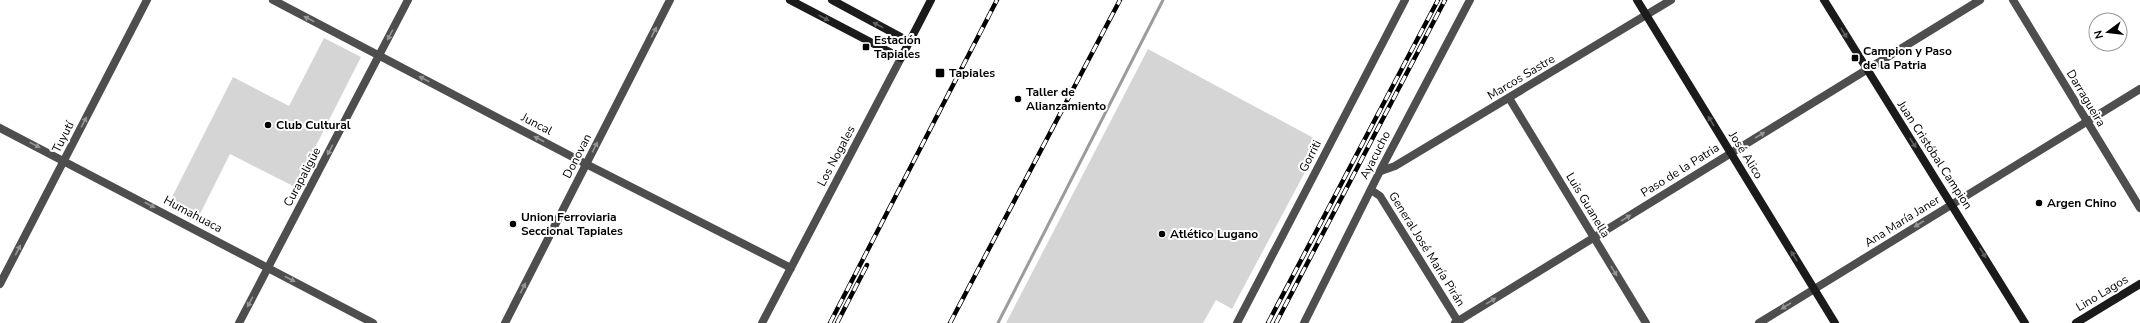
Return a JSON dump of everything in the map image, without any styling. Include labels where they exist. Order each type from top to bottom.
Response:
[{"type":"street","name":"Tuyutí","points":[[0,284],[147,0]]},
{"type":"street","name":"Juncal","points":[[273,0],[586,164],[790,268]]},
{"type":"street","name":"Curapaligüe","points":[[239,323],[408,0]]},
{"type":"street","name":"Donovan","points":[[505,323],[670,0]]},
{"type":"street","points":[[790,0],[901,58]]},
{"type":"street","points":[[832,0],[910,42]]},
{"type":"street","name":"Los Nogales","points":[[762,323],[931,0]]},
{"type":"street","name":"Gorriti","points":[[1237,323],[1405,0]]},
{"type":"street","name":"Ayacucho","points":[[1304,323],[1371,190],[1470,0]]},
{"type":"street","name":"José Alico","points":[[1638,0],[1835,323]]},
{"type":"street","name":"Marcos Sastre","points":[[1381,171],[1395,166],[1671,0]]},
{"type":"street","name":"Juan Cristóbal Campion","points":[[1824,0],[2025,323]]},
{"type":"street","name":"Paso de la Patria","points":[[1457,322],[1980,0]]},
{"type":"street","name":"Darragueira","points":[[2012,0],[2140,208]]},
{"type":"street","name":"Ana María Janer","points":[[1759,323],[2140,89]]},
{"type":"street","name":"Luis Guanella","points":[[1509,98],[1646,323]]},
{"type":"street","name":"Humahuaca","points":[[0,128],[65,160],[374,323]]},
{"type":"street","name":"General José María Pirán","points":[[1371,190],[1380,196],[1457,322]]},
{"type":"street","name":"Lino Lagos","points":[[2076,323],[2140,284]]},
{"type":"shaded area","name":"Club Cultural","points":[[324,38],[361,57],[295,187],[230,154],[197,220],[168,205],[233,77],[289,106]]},
{"type":"shaded area","name":"Atlético Lugano","points":[[1148,49],[1321,142],[1232,309],[1216,300],[1203,323],[1006,323]]},
{"type":"waterway","points":[[998,323],[1163,0]]},
{"type":"railway","points":[[830,323],[997,0]]},
{"type":"railway","points":[[950,323],[1120,0]]},
{"type":"railway","points":[[1268,323],[1438,0]]},
{"type":"railway","points":[[1276,323],[1445,0]]},
{"type":"railway","points":[[837,323],[867,265]]},
{"type":"place","name":"Estación Tapiales","points":[[866,47]]},
{"type":"place","name":"Campion y Paso de la Patria","points":[[1855,58]]},
{"type":"place","name":"Tapiales","points":[[940,73]]},
{"type":"place","name":"Taller de Alianzamiento","points":[[1018,99]]},
{"type":"place","name":"Club Cultural","points":[[268,125]]},
{"type":"place","name":"Argen Chino","points":[[2039,203]]},
{"type":"place","name":"Union Ferroviaria Seccional Tapiales","points":[[513,224]]},
{"type":"place","name":"Atlético Lugano","points":[[1162,234]]}]
